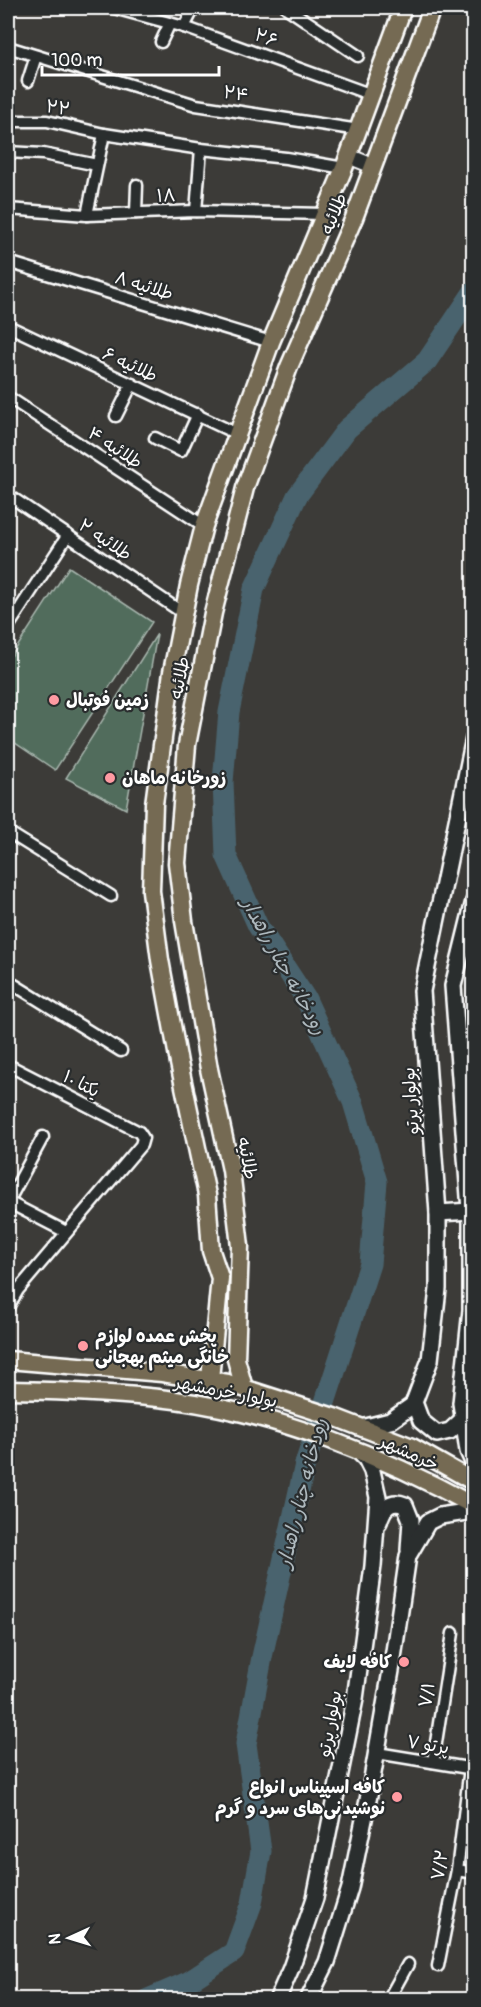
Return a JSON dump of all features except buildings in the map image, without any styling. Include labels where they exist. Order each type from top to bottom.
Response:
[{"type":"main road","name":"طلائیه","points":[[210,1379],[220,1278],[212,1251],[207,1195],[160,960],[152,891],[154,804],[172,672],[183,613],[204,526],[271,342],[346,162],[403,8]]},
{"type":"main road","name":"طلائیه","points":[[244,1388],[236,1359],[240,1246],[231,1170],[209,1069],[177,863],[187,745],[213,613],[245,488],[289,367],[354,218],[432,8]]},
{"type":"main road","name":"بولوار پرتو","points":[[414,1402],[430,1360],[438,1288],[438,1213],[423,991],[474,738]]},
{"type":"main road","points":[[472,1452],[461,1402],[469,1378],[471,1310],[467,1069],[453,986],[474,901]]},
{"type":"main road","points":[[438,1213],[471,1211]]},
{"type":"main road","name":"خرمشهر","points":[[8,1360],[210,1379],[334,1417],[412,1447],[474,1482]]},
{"type":"main road","name":"بولوار خرمشهر","points":[[8,1390],[83,1391],[177,1401],[292,1426],[328,1439]]},
{"type":"main road","points":[[414,1402],[421,1420],[437,1434],[450,1431],[464,1419]]},
{"type":"main road","points":[[362,1428],[390,1421],[414,1402]]},
{"type":"main road","name":"خرمشهر","points":[[328,1439],[431,1483],[474,1506]]},
{"type":"main road","name":"بولوار پرتو","points":[[276,2000],[291,1968],[315,1898],[355,1698],[376,1539],[378,1497],[372,1471],[366,1459],[359,1452]]},
{"type":"main road","points":[[308,2000],[327,1962],[350,1888],[377,1753],[408,1556],[411,1520],[405,1505],[395,1503],[385,1508],[376,1539]]},
{"type":"main road","points":[[408,1556],[428,1522],[440,1516],[466,1512],[474,1514]]},
{"type":"street","name":"۲۶","points":[[117,8],[184,27],[372,95]]},
{"type":"street","points":[[184,27],[194,8]]},
{"type":"street","points":[[287,8],[300,11],[358,56]]},
{"type":"street","points":[[161,42],[170,23]]},
{"type":"street","name":"۲۴","points":[[8,47],[196,105],[358,129]]},
{"type":"street","points":[[28,81],[36,56]]},
{"type":"street","name":"۲۲","points":[[8,122],[47,121],[104,134],[201,149],[346,162]]},
{"type":"street","points":[[87,215],[104,134]]},
{"type":"street","points":[[196,211],[201,149]]},
{"type":"street","points":[[8,152],[43,154],[97,165]]},
{"type":"street","points":[[346,162],[373,166]]},
{"type":"street","points":[[136,185],[136,213]]},
{"type":"street","name":"۱۸","points":[[8,208],[87,215],[196,211],[325,214]]},
{"type":"street","name":"طلائیه ۸","points":[[8,262],[271,342]]},
{"type":"street","name":"طلائیه ۶","points":[[8,326],[237,434]]},
{"type":"street","points":[[116,416],[132,384]]},
{"type":"street","name":"طلائیه ۴","points":[[8,397],[204,526]]},
{"type":"street","points":[[155,438],[181,451],[198,414]]},
{"type":"street","name":"طلائیه ۲","points":[[8,495],[183,613]]},
{"type":"street","points":[[8,627],[68,535]]},
{"type":"street","points":[[8,832],[111,896]]},
{"type":"street","points":[[8,981],[121,1051]]},
{"type":"street","points":[[467,1069],[474,1053]]},
{"type":"street","name":"۱۰ یکتا","points":[[8,1065],[139,1132],[143,1138],[141,1145],[66,1232]]},
{"type":"street","points":[[8,1307],[13,1288],[66,1232],[8,1202],[43,1137]]},
{"type":"street","name":"۷/۱","points":[[434,1762],[453,1633]]},
{"type":"street","name":"پرتو ۷","points":[[377,1753],[472,1768]]},
{"type":"street","name":"۷/۲","points":[[438,1966],[457,1870],[472,1768]]},
{"type":"street","points":[[457,1870],[474,1873]]},
{"type":"street","points":[[388,2000],[408,1964]]},
{"type":"green space","name":"زمین فوتبال","points":[[69,567],[152,622],[55,770],[8,738],[8,661]]},
{"type":"green space","points":[[157,634],[126,809],[66,778]]},
{"type":"waterway","name":"رودخانه چنار راهدار","points":[[146,2000],[188,1982],[234,1952],[252,1903],[261,1851],[246,1744],[262,1657],[305,1464],[370,1264],[377,1182],[353,1102],[306,999],[258,926],[226,855],[223,782],[229,712],[254,589],[297,496],[347,429],[427,361],[474,291]]},
{"type":"place","name":"زمین فوتبال","points":[[54,700]]},
{"type":"place","name":"زورخانه ماهان","points":[[110,778]]},
{"type":"place","name":"پخش عمده لوازم خانگی میثم بهجانی","points":[[83,1346]]},
{"type":"place","name":"کافه لایف","points":[[404,1662]]},
{"type":"place","name":"كافه اسپیناس انواع نوشیدنی‌های سرد و گرم","points":[[397,1797]]}]
